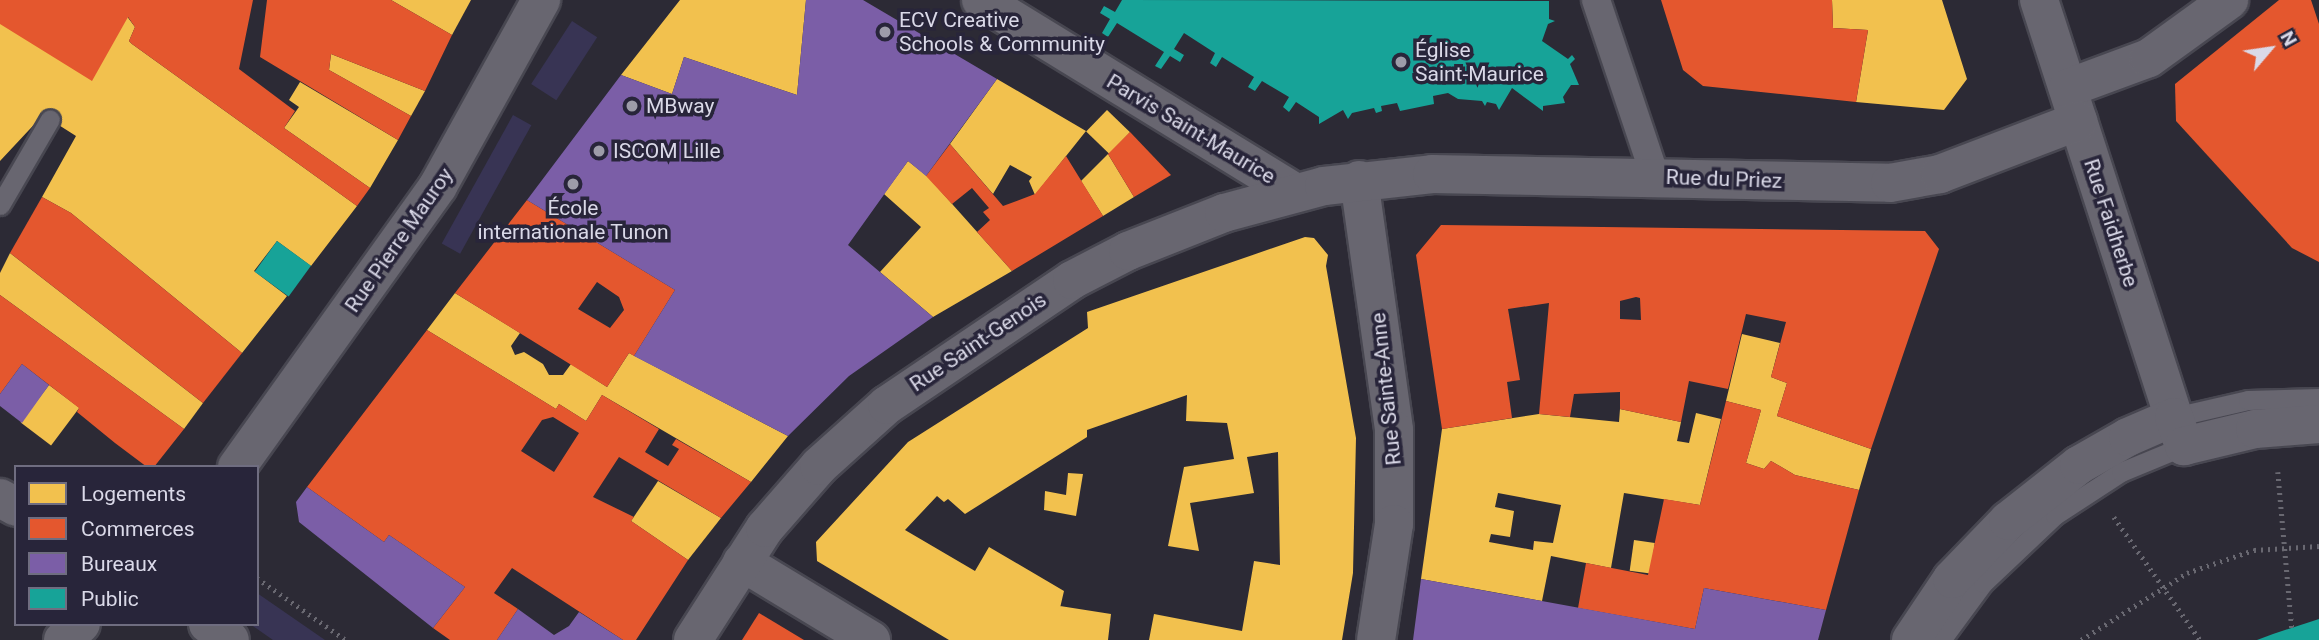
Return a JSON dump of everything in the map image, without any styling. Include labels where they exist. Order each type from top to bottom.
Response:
[{"type":"street","name":"Rue Pierre Mauroy","points":[[238,465],[438,186],[541,0]]},
{"type":"street","name":"Parvis Saint-Maurice","points":[[981,0],[1294,192]]},
{"type":"street","points":[[1596,0],[1655,176]]},
{"type":"street","name":"Rue Faidherbe","points":[[2039,0],[2179,432]]},
{"type":"street","name":"Rue du Priez","points":[[1359,180],[1432,174],[1655,176],[1866,184],[1916,180],[2073,104],[2149,58],[2229,0]]},
{"type":"street","name":"Rue Saint-Genois","points":[[693,640],[742,562],[790,498],[848,439],[971,344],[1118,256],[1224,213],[1294,192],[1359,180]]},
{"type":"street","name":"Rue Sainte-Anne","points":[[1359,180],[1394,430],[1394,524],[1377,640]]},
{"type":"street","points":[[1911,640],[1952,579],[2031,501],[2102,452],[2179,432],[2319,424]]},
{"type":"street","points":[[742,562],[871,640]]},
{"type":"street","points":[[63,640],[79,626]]},
{"type":"street","points":[[211,626],[230,640]]},
{"type":"lane","points":[[0,205],[50,119]]},
{"type":"lane","points":[[1941,640],[1983,583],[2055,515],[2179,432],[2248,400],[2319,398]]},
{"type":"path","points":[[2277,464],[2292,628]]},
{"type":"path","points":[[2111,513],[2200,640]]},
{"type":"path","points":[[2081,640],[2187,573],[2254,550],[2319,547]]},
{"type":"path","points":[[259,579],[346,640]]},
{"type":"shaded area","points":[[572,21],[597,37],[556,100],[531,84]]},
{"type":"shaded area","points":[[513,115],[531,125],[460,254],[442,244]]},
{"type":"shaded area","points":[[259,594],[325,640],[273,640],[253,626],[259,626]]},
{"type":"building: Logements","points":[[0,0],[93,0],[126,15],[135,27],[129,41],[132,44],[357,206],[311,266],[277,241],[254,271],[287,296],[242,353],[71,213],[42,197],[76,136],[43,115],[0,161]]},
{"type":"building: Logements","points":[[391,0],[471,0],[452,35]]},
{"type":"building: Logements","points":[[680,0],[806,0],[797,95],[684,57],[672,94],[621,75]]},
{"type":"building: Logements","points":[[1832,0],[1942,0],[1967,79],[1944,110],[1856,102],[1868,30],[1833,28]]},
{"type":"building: Logements","points":[[331,54],[425,91],[411,116],[329,70]]},
{"type":"building: Logements","points":[[997,79],[1086,131],[1035,195],[1029,181],[1032,177],[1010,165],[993,194],[950,144]]},
{"type":"building: Logements","points":[[300,82],[398,140],[370,188],[284,128],[299,107],[289,100]]},
{"type":"building: Logements","points":[[1107,110],[1130,132],[1109,154],[1086,132]]},
{"type":"building: Logements","points":[[1108,154],[1134,197],[1103,216],[1081,181]]},
{"type":"building: Logements","points":[[908,161],[928,177],[1012,271],[933,317],[880,272],[921,227],[884,194]]},
{"type":"building: Logements","points":[[1305,237],[1314,238],[1328,255],[1326,266],[1356,438],[1353,573],[1342,640],[1149,640],[1154,614],[1242,631],[1254,561],[1280,565],[1278,452],[1247,457],[1254,493],[1190,503],[1199,551],[1168,546],[1184,467],[1234,459],[1227,423],[1186,421],[1187,395],[1087,430],[1087,437],[965,514],[948,499],[944,502],[937,496],[905,530],[975,571],[989,547],[1064,591],[1060,606],[1111,614],[1108,640],[949,640],[817,561],[816,542],[908,442],[1088,328],[1087,312]]},
{"type":"building: Logements","points":[[10,253],[203,403],[184,429],[0,295],[0,273]]},
{"type":"building: Logements","points":[[455,293],[520,333],[511,346],[515,355],[524,352],[543,364],[549,375],[563,375],[571,364],[607,387],[629,353],[788,436],[751,482],[602,395],[586,421],[559,404],[556,409],[427,330]]},
{"type":"building: Logements","points":[[1742,334],[1780,343],[1771,377],[1787,383],[1777,416],[1871,449],[1859,490],[1795,475],[1771,461],[1764,469],[1746,463],[1761,410],[1726,401]]},
{"type":"building: Logements","points":[[49,385],[79,408],[51,445],[21,423]]},
{"type":"building: Logements","points":[[1620,409],[1681,422],[1677,441],[1689,443],[1696,413],[1721,419],[1700,505],[1624,493],[1611,568],[1551,556],[1542,601],[1421,579],[1442,429],[1539,414],[1619,422]],"holes":[[[1498,493],[1561,505],[1553,543],[1534,541],[1533,550],[1489,542],[1491,534],[1510,537],[1514,511],[1495,507]]]},
{"type":"building: Logements","points":[[1068,473],[1083,474],[1076,516],[1044,510],[1045,491],[1066,495]]},
{"type":"building: Logements","points":[[658,481],[721,518],[688,560],[631,521]]},
{"type":"building: Logements","points":[[1634,540],[1655,543],[1650,574],[1630,571]]},
{"type":"building: Commerces","points":[[0,0],[253,0],[239,69],[295,111],[284,128],[370,188],[357,206],[132,44],[129,41],[135,27],[128,17],[92,81],[0,24]]},
{"type":"building: Commerces","points":[[267,0],[391,0],[452,35],[425,91],[331,54],[329,70],[411,116],[398,140],[260,57]]},
{"type":"building: Commerces","points":[[1661,0],[1832,0],[1833,28],[1868,30],[1856,102],[1703,86],[1683,70]]},
{"type":"building: Commerces","points":[[2279,0],[2311,0],[2319,24],[2319,262],[2292,248],[2176,121],[2175,84]]},
{"type":"building: Commerces","points":[[1130,132],[1171,175],[1134,197],[1108,154]]},
{"type":"building: Commerces","points":[[950,144],[1003,206],[1035,194],[1066,156],[1103,216],[1012,271],[977,232],[990,220],[983,212],[989,208],[972,188],[952,204],[926,176]]},
{"type":"building: Commerces","points":[[42,197],[71,213],[242,353],[203,403],[10,253]]},
{"type":"building: Commerces","points":[[527,200],[675,290],[634,356],[629,353],[607,387],[455,293]],"holes":[[[597,282],[619,297],[624,310],[610,328],[578,309]]]},
{"type":"building: Commerces","points":[[1441,225],[1925,231],[1939,249],[1871,449],[1777,416],[1787,383],[1771,377],[1786,322],[1746,314],[1728,389],[1689,381],[1681,422],[1620,409],[1620,392],[1574,394],[1570,417],[1539,414],[1549,303],[1508,309],[1520,380],[1507,382],[1512,418],[1442,429],[1416,255]],"holes":[[[1640,298],[1641,320],[1620,319],[1620,301]]]},
{"type":"building: Commerces","points":[[0,295],[184,429],[156,465],[144,465],[77,412],[79,408],[22,364],[0,394]]},
{"type":"building: Commerces","points":[[427,330],[556,409],[559,404],[586,421],[602,395],[659,429],[645,452],[668,466],[679,449],[672,445],[676,439],[751,482],[721,518],[619,457],[593,497],[634,517],[631,521],[688,560],[636,640],[623,640],[512,568],[494,593],[518,609],[497,640],[450,640],[433,628],[465,587],[389,535],[384,542],[307,487]],"holes":[[[553,417],[579,433],[554,472],[521,451],[542,420]]]},
{"type":"building: Commerces","points":[[1726,401],[1761,410],[1746,463],[1764,469],[1771,461],[1795,475],[1859,490],[1826,610],[1704,588],[1695,629],[1578,608],[1586,563],[1648,575],[1664,499],[1700,505]]},
{"type":"building: Commerces","points":[[759,613],[804,640],[742,640]]},
{"type":"building: Bureaux","points":[[806,0],[863,0],[997,79],[926,176],[908,161],[848,245],[933,317],[849,376],[788,436],[634,356],[675,290],[527,200],[621,75],[672,94],[684,57],[797,95]]},
{"type":"building: Bureaux","points":[[22,364],[49,385],[22,423],[0,406],[0,394]]},
{"type":"building: Bureaux","points":[[307,487],[384,542],[389,535],[465,587],[433,628],[299,522],[296,502]]},
{"type":"building: Bureaux","points":[[1421,579],[1695,629],[1704,588],[1826,610],[1818,640],[1413,640]]},
{"type":"building: Bureaux","points":[[518,609],[554,635],[569,626],[579,612],[623,640],[497,640]]},
{"type":"building: Public","name":"Église Saint-Maurice","points":[[1122,0],[1549,1],[1549,19],[1555,21],[1548,24],[1542,41],[1568,59],[1572,55],[1575,59],[1570,64],[1579,85],[1571,85],[1563,97],[1565,103],[1543,106],[1543,111],[1512,88],[1499,110],[1496,104],[1487,102],[1485,106],[1482,101],[1458,99],[1448,93],[1433,96],[1434,104],[1400,111],[1397,103],[1381,106],[1382,111],[1376,113],[1374,108],[1352,113],[1348,119],[1343,110],[1319,124],[1319,117],[1296,102],[1289,112],[1283,107],[1289,97],[1262,81],[1255,91],[1248,87],[1254,77],[1222,57],[1216,67],[1210,63],[1215,53],[1184,33],[1174,49],[1184,55],[1180,62],[1170,56],[1161,69],[1155,66],[1164,52],[1117,23],[1108,37],[1102,33],[1110,19],[1100,13],[1104,6],[1115,12]]},
{"type":"building: Public","points":[[277,241],[311,266],[289,296],[255,272]]},
{"type":"building: Public","points":[[2319,619],[2319,640],[2257,640],[2273,634]]},
{"type":"place","name":"ECV Creative Schools & Community","points":[[885,32]]},
{"type":"place","name":"Église Saint-Maurice","points":[[1401,62]]},
{"type":"place","name":"MBway","points":[[632,106]]},
{"type":"place","name":"ISCOM Lille","points":[[599,151]]},
{"type":"place","name":"École internationale Tunon","points":[[573,184]]}]
